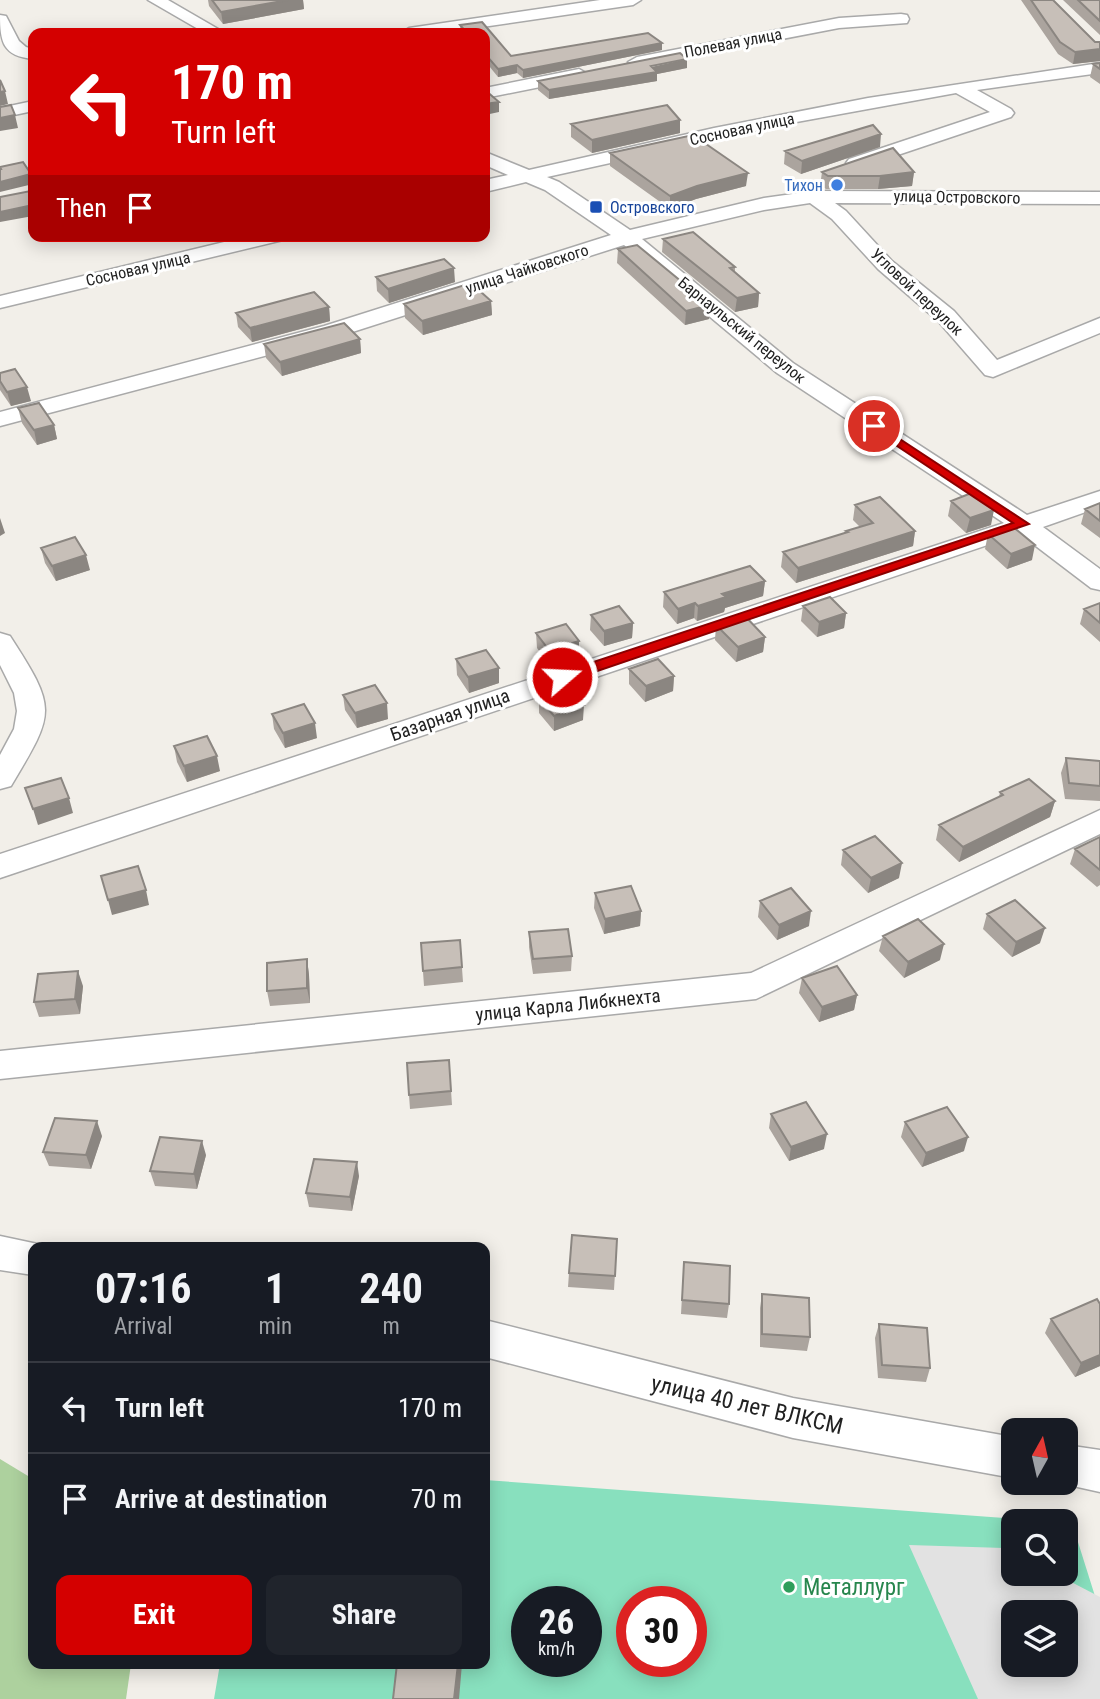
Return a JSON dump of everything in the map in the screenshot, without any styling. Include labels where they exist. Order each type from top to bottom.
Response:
[{"type":"street","points":[[156,0],[205,28]]},
{"type":"street","points":[[444,28],[633,0]]},
{"type":"street","name":"Полевая улица","points":[[490,92],[839,23],[901,19]]},
{"type":"street","points":[[0,20],[15,49],[28,54]]},
{"type":"street","points":[[190,28],[200,26]]},
{"type":"street","name":"Сосновая улица","points":[[490,185],[836,108],[1018,77],[1100,68]]},
{"type":"street","points":[[840,169],[1005,113],[960,88]]},
{"type":"street","points":[[0,113],[28,107]]},
{"type":"street","name":"Барнаульский переулок","points":[[490,160],[552,186],[627,237],[785,368],[1023,524],[1100,582]]},
{"type":"street","name":"улица Чайковского","points":[[0,419],[332,331],[627,237],[809,191]]},
{"type":"street","name":"улица Островского","points":[[809,191],[1100,198]]},
{"type":"street","name":"Угловой переулок","points":[[809,191],[839,215],[885,265],[946,316],[993,370],[1100,326]]},
{"type":"street","name":"Сосновая улица","points":[[0,302],[251,242]]},
{"type":"street","name":"Базарная улица","points":[[0,866],[1100,499]]},
{"type":"street","points":[[0,642],[26,689],[32,710],[20,746],[0,779]]},
{"type":"street","name":"улица Карла Либкнехта","points":[[0,1065],[756,986],[1100,821]]},
{"type":"street","points":[[0,1253],[28,1257]]},
{"type":"street","name":"улица 40 лет ВЛКСМ","points":[[490,1339],[793,1418],[1001,1456]]},
{"type":"street","points":[[1078,1468],[1100,1471]]},
{"type":"green space","points":[[0,1459],[28,1476],[28,1669],[130,1669],[126,1699],[0,1699]]},
{"type":"green space","name":"Металлург","points":[[490,1480],[1001,1518],[1001,1586],[1078,1586],[1078,1542],[1100,1612],[1100,1699],[214,1699],[219,1669],[490,1669]]},
{"type":"shaded area","points":[[909,1545],[1001,1548],[1001,1586],[1078,1586],[1100,1597],[1100,1699],[978,1699]]},
{"type":"building","points":[[212,0],[288,0],[221,12]]},
{"type":"building","points":[[1031,0],[1053,0],[1095,42],[1100,42],[1100,49],[1075,52],[1060,42]]},
{"type":"building","points":[[1078,0],[1100,0],[1100,21]]},
{"type":"building","points":[[482,22],[487,28],[463,28],[460,25]]},
{"type":"building","points":[[490,31],[511,56],[648,33],[662,43],[523,70],[517,65],[498,69],[490,60]]},
{"type":"building","points":[[680,53],[687,59],[651,66],[657,72],[549,90],[538,81]]},
{"type":"building","points":[[490,94],[499,102],[490,103]]},
{"type":"building","points":[[11,105],[15,115],[0,118],[0,107]]},
{"type":"building","points":[[667,105],[680,120],[592,140],[571,124]]},
{"type":"building","points":[[873,125],[881,134],[802,161],[785,151]]},
{"type":"building","points":[[693,135],[748,173],[670,196],[610,153]]},
{"type":"building","points":[[893,148],[914,172],[880,176],[828,176],[822,172]]},
{"type":"building","points":[[23,162],[28,175],[0,182],[0,167]]},
{"type":"building","points":[[28,192],[28,206],[0,212],[0,197]]},
{"type":"building","points":[[693,232],[735,267],[730,268],[759,293],[737,298],[663,239]]},
{"type":"building","points":[[637,245],[710,305],[686,311],[618,249]]},
{"type":"building","points":[[444,259],[454,268],[388,289],[376,277]]},
{"type":"building","points":[[471,283],[491,301],[422,321],[404,304]]},
{"type":"building","points":[[314,292],[329,307],[250,328],[236,313]]},
{"type":"building","points":[[344,323],[360,339],[280,362],[264,344]]},
{"type":"building","points":[[15,369],[27,387],[7,392],[0,381],[0,373]]},
{"type":"building","points":[[39,403],[54,425],[34,430],[18,408]]},
{"type":"building","points":[[974,492],[994,510],[970,518],[951,501]]},
{"type":"building","points":[[880,497],[915,531],[798,568],[783,552],[873,523],[855,505]]},
{"type":"building","points":[[1100,503],[1100,521],[1085,509]]},
{"type":"building","points":[[1012,526],[1035,545],[1011,554],[988,534]]},
{"type":"building","points":[[75,537],[86,555],[52,566],[41,548]]},
{"type":"building","points":[[750,566],[765,581],[722,594],[726,597],[698,606],[695,603],[678,609],[664,592]]},
{"type":"building","points":[[830,597],[846,613],[819,622],[803,606]]},
{"type":"building","points":[[1100,603],[1100,623],[1084,609]]},
{"type":"building","points":[[619,606],[633,623],[604,631],[591,615]]},
{"type":"building","points":[[744,615],[765,637],[738,647],[716,625]]},
{"type":"building","points":[[566,624],[579,641],[549,650],[536,633]]},
{"type":"building","points":[[486,650],[499,668],[468,677],[456,659]]},
{"type":"building","points":[[658,659],[674,676],[646,686],[629,669]]},
{"type":"building","points":[[375,685],[387,703],[355,713],[343,695]]},
{"type":"building","points":[[568,687],[584,705],[554,716],[539,698]]},
{"type":"building","points":[[304,704],[315,723],[283,733],[272,714]]},
{"type":"building","points":[[207,736],[217,756],[184,766],[174,746]]},
{"type":"building","points":[[1066,758],[1100,761],[1100,786],[1069,783]]},
{"type":"building","points":[[61,778],[69,798],[33,809],[25,788]]},
{"type":"building","points":[[1029,779],[1055,801],[963,847],[939,825],[1003,795],[1000,792]]},
{"type":"building","points":[[875,836],[902,863],[871,878],[843,850]]},
{"type":"building","points":[[1100,837],[1100,870],[1075,849]]},
{"type":"building","points":[[138,866],[146,890],[108,900],[101,876]]},
{"type":"building","points":[[631,886],[641,911],[605,919],[595,893]]},
{"type":"building","points":[[791,888],[811,911],[779,925],[760,901]]},
{"type":"building","points":[[1015,900],[1045,928],[1016,942],[987,914]]},
{"type":"building","points":[[918,919],[944,944],[908,962],[883,936]]},
{"type":"building","points":[[568,929],[572,956],[533,959],[529,932]]},
{"type":"building","points":[[460,940],[462,967],[423,971],[421,943]]},
{"type":"building","points":[[307,959],[307,988],[267,991],[267,963]]},
{"type":"building","points":[[837,966],[857,995],[822,1007],[802,978]]},
{"type":"building","points":[[78,971],[75,999],[34,1002],[38,974]]},
{"type":"building","points":[[449,1060],[451,1091],[409,1095],[407,1063]]},
{"type":"building","points":[[806,1102],[827,1134],[791,1147],[771,1114]]},
{"type":"building","points":[[947,1107],[968,1137],[926,1153],[905,1122]]},
{"type":"building","points":[[55,1118],[97,1121],[86,1155],[43,1152]]},
{"type":"building","points":[[160,1137],[202,1141],[194,1174],[150,1171]]},
{"type":"building","points":[[314,1159],[357,1162],[350,1197],[306,1193]]},
{"type":"building","points":[[572,1235],[617,1239],[615,1276],[569,1273]]},
{"type":"building","points":[[684,1262],[730,1266],[729,1304],[682,1300]]},
{"type":"building","points":[[762,1294],[809,1298],[810,1337],[762,1334]]},
{"type":"building","points":[[1097,1299],[1100,1304],[1100,1355],[1081,1363],[1051,1319]]},
{"type":"building","points":[[879,1324],[927,1328],[930,1368],[882,1365]]},
{"type":"building","points":[[396,1669],[457,1669],[454,1699],[393,1699]]},
{"type":"place","name":"Тихон","points":[[837,185]]},
{"type":"place","name":"Островского","points":[[596,207]]},
{"type":"place","name":"Металлург","points":[[789,1587]]},
{"type":"route","points":[[562,677],[1023,524],[874,426]]}]
